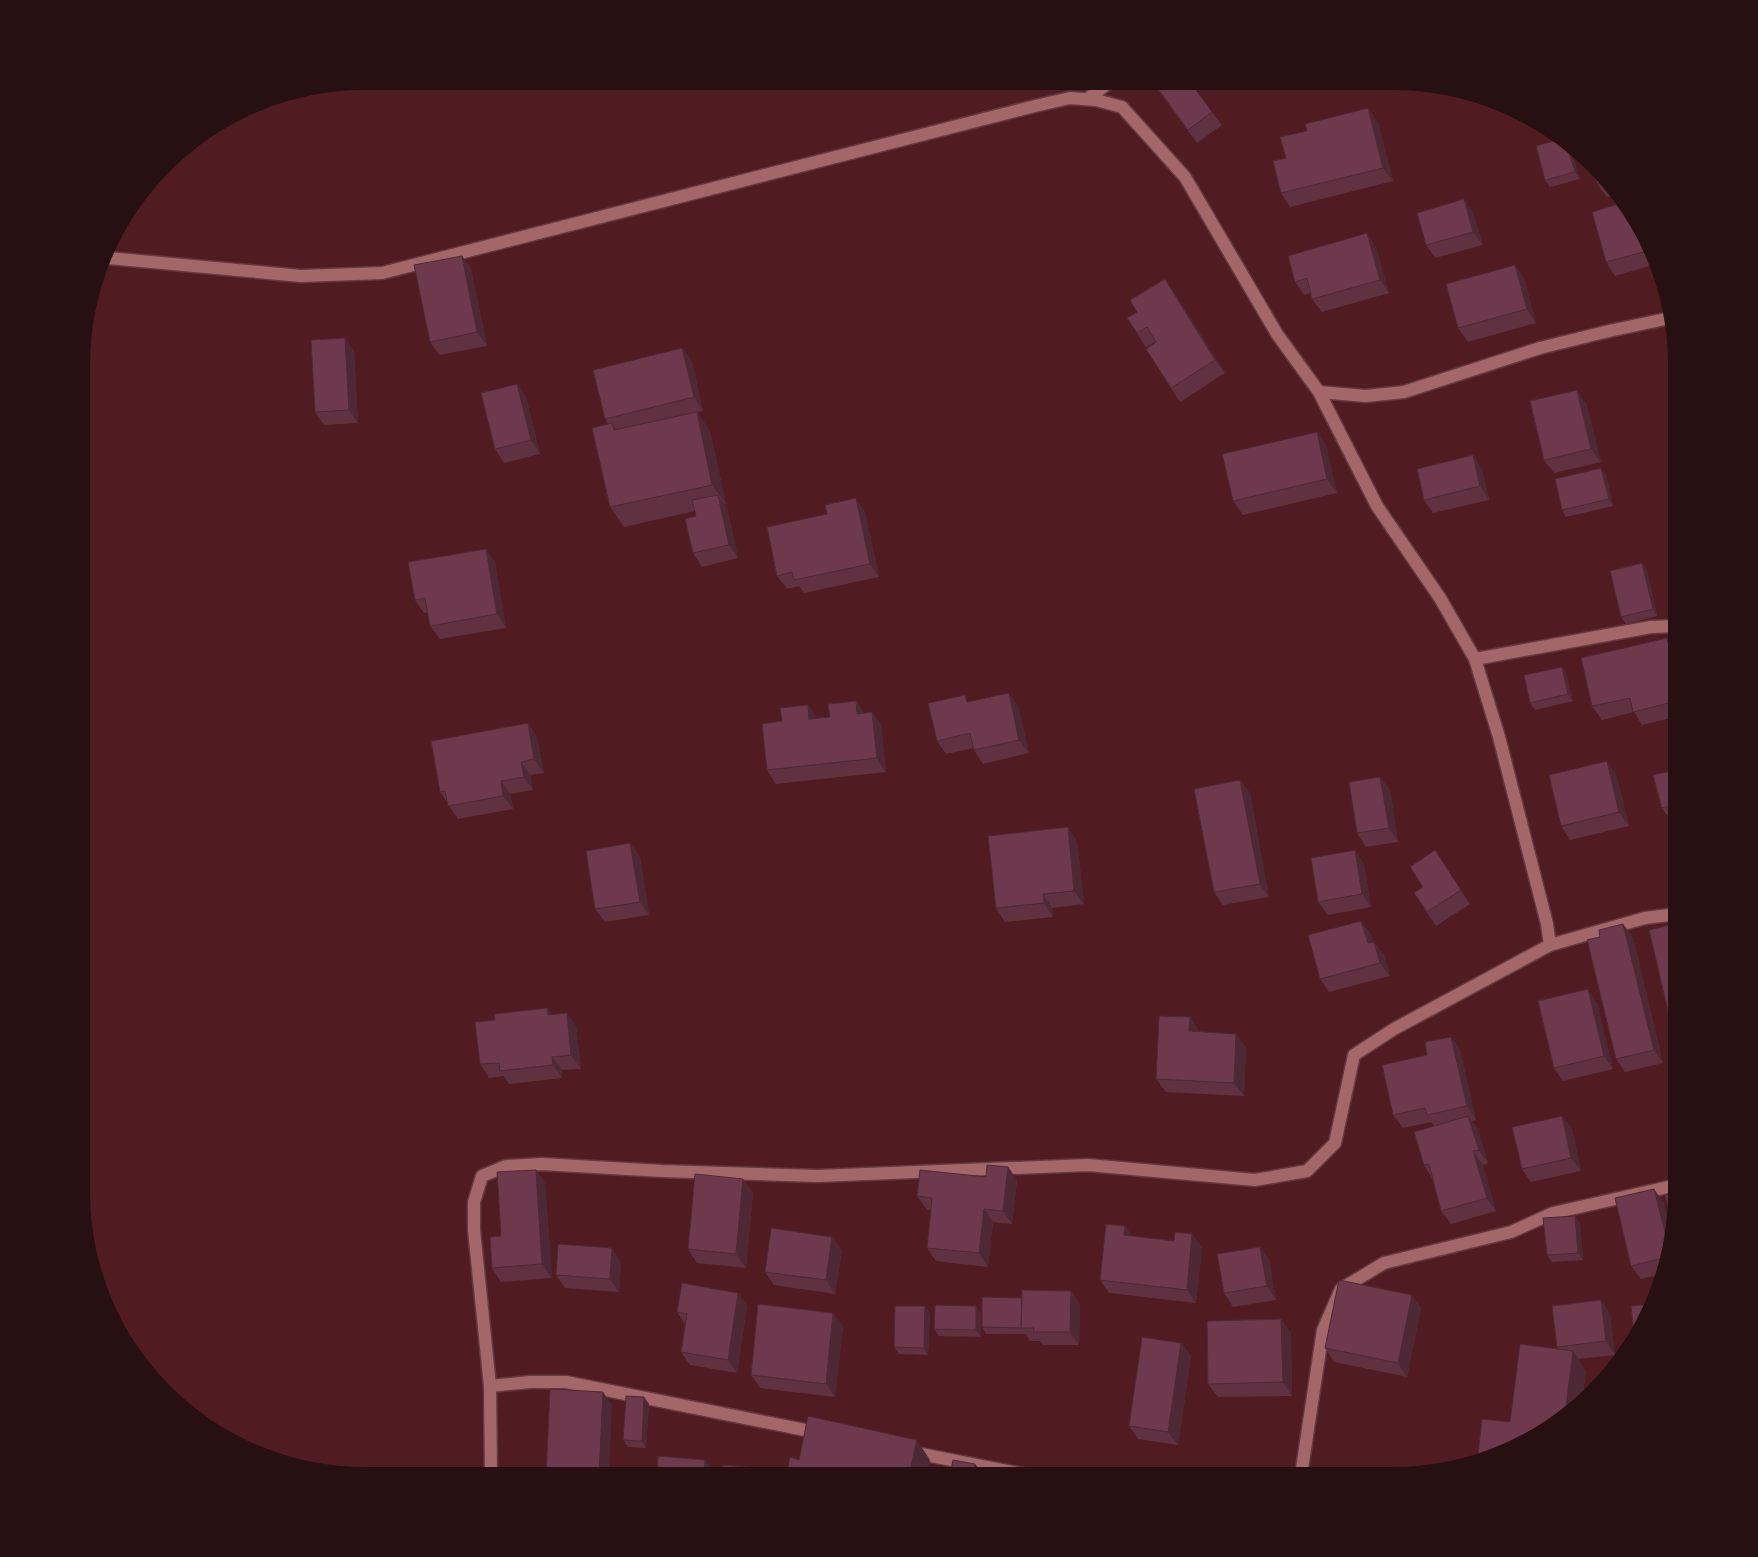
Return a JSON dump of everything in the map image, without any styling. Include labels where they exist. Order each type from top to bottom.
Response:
[{"type":"street","points":[[1087,99],[1099,90]]},
{"type":"street","points":[[112,258],[301,276],[382,273],[1070,98],[1096,100],[1122,107],[1184,177],[1277,334],[1319,392],[1377,506],[1440,598],[1475,660],[1499,737],[1547,924],[1550,945]]},
{"type":"street","points":[[1319,392],[1366,396],[1404,392],[1540,348],[1664,319]]},
{"type":"street","points":[[1475,660],[1651,627],[1668,626]]},
{"type":"street","points":[[491,1467],[490,1386],[474,1230],[474,1202],[482,1176],[506,1166],[542,1164],[662,1171],[818,1176],[1088,1165],[1255,1180],[1307,1171],[1335,1143],[1354,1055],[1394,1029],[1550,945],[1645,918],[1668,915]]},
{"type":"street","points":[[1303,1467],[1323,1330],[1341,1289],[1384,1263],[1512,1232],[1553,1213],[1668,1187]]},
{"type":"street","points":[[490,1386],[530,1382],[566,1382],[836,1436]]},
{"type":"street","points":[[903,1450],[988,1467]]},
{"type":"building","points":[[1159,90],[1196,90],[1212,112],[1188,130]]},
{"type":"building","points":[[1368,108],[1383,168],[1281,193],[1273,161],[1286,158],[1280,137],[1307,131],[1305,124]]},
{"type":"building","points":[[1553,141],[1570,155],[1575,172],[1545,180],[1536,146]]},
{"type":"building","points":[[1464,199],[1473,232],[1426,245],[1417,213]]},
{"type":"building","points":[[1616,205],[1644,252],[1606,262],[1592,212]]},
{"type":"building","points":[[1367,233],[1380,280],[1312,299],[1307,278],[1295,282],[1288,256]]},
{"type":"building","points":[[462,256],[477,332],[430,342],[414,265]]},
{"type":"building","points":[[1515,265],[1527,309],[1458,328],[1446,284]]},
{"type":"building","points":[[1165,279],[1215,360],[1171,388],[1146,349],[1156,342],[1147,327],[1137,333],[1127,318],[1137,312],[1130,300]]},
{"type":"building","points":[[345,338],[349,410],[315,412],[311,340]]},
{"type":"building","points":[[682,348],[694,397],[605,419],[593,370]]},
{"type":"building","points":[[517,384],[531,440],[495,449],[481,393]]},
{"type":"building","points":[[1577,390],[1591,449],[1544,460],[1530,401]]},
{"type":"building","points":[[697,412],[712,485],[610,507],[592,428],[612,423],[614,430]]},
{"type":"building","points":[[1317,432],[1327,479],[1233,501],[1222,454]]},
{"type":"building","points":[[1473,455],[1480,486],[1424,500],[1417,469]]},
{"type":"building","points":[[1601,468],[1609,499],[1562,510],[1555,479]]},
{"type":"building","points":[[718,495],[729,545],[693,553],[685,519],[696,516],[692,500]]},
{"type":"building","points":[[856,498],[870,564],[794,580],[792,572],[777,576],[767,527],[827,514],[825,505]]},
{"type":"building","points":[[486,549],[497,614],[430,626],[425,598],[415,600],[408,562]]},
{"type":"building","points":[[1642,563],[1653,609],[1621,617],[1610,571]]},
{"type":"building","points":[[1667,638],[1668,703],[1633,712],[1630,698],[1592,706],[1581,658]]},
{"type":"building","points":[[1562,667],[1568,694],[1530,703],[1524,675]]},
{"type":"building","points":[[1009,693],[1019,740],[974,750],[970,733],[937,741],[928,703],[965,695],[967,702]]},
{"type":"building","points":[[856,701],[857,714],[872,712],[877,758],[767,770],[762,724],[782,721],[780,708],[808,705],[809,719],[830,717],[828,704]]},
{"type":"building","points":[[528,723],[534,759],[521,762],[524,777],[501,781],[503,796],[448,806],[445,791],[440,792],[431,741]]},
{"type":"building","points":[[1607,761],[1619,812],[1561,826],[1549,775]]},
{"type":"building","points":[[1668,772],[1668,806],[1662,808],[1653,775]]},
{"type":"building","points":[[1380,777],[1389,828],[1357,833],[1349,782]]},
{"type":"building","points":[[1240,780],[1260,884],[1214,892],[1194,789]]},
{"type":"building","points":[[1068,827],[1074,891],[1043,894],[1044,903],[996,908],[988,836]]},
{"type":"building","points":[[630,843],[640,902],[595,909],[586,851]]},
{"type":"building","points":[[1355,850],[1362,894],[1318,902],[1311,858]]},
{"type":"building","points":[[1435,850],[1461,890],[1427,912],[1414,893],[1423,887],[1410,867]]},
{"type":"building","points":[[1361,921],[1368,943],[1374,942],[1380,963],[1320,979],[1308,935]]},
{"type":"building","points":[[1623,924],[1654,1050],[1616,1059],[1587,940],[1600,937],[1599,930]]},
{"type":"building","points":[[1668,925],[1668,1011],[1649,930]]},
{"type":"building","points":[[1588,989],[1604,1056],[1554,1068],[1538,1001]]},
{"type":"building","points":[[547,1008],[548,1015],[567,1013],[571,1055],[552,1057],[553,1065],[500,1071],[499,1063],[480,1064],[475,1022],[495,1020],[494,1014]]},
{"type":"building","points":[[1159,1016],[1190,1017],[1189,1031],[1236,1034],[1234,1083],[1156,1079]]},
{"type":"building","points":[[1451,1037],[1467,1106],[1427,1115],[1425,1108],[1393,1115],[1382,1065],[1427,1055],[1425,1042]]},
{"type":"building","points":[[1468,1116],[1479,1150],[1473,1151],[1487,1198],[1441,1211],[1429,1164],[1424,1165],[1414,1132]]},
{"type":"building","points":[[1562,1116],[1571,1158],[1522,1169],[1512,1127]]},
{"type":"building","points":[[987,1165],[1008,1167],[1003,1211],[984,1209],[979,1253],[927,1248],[932,1198],[917,1196],[920,1170],[986,1177]]},
{"type":"building","points":[[536,1170],[542,1264],[492,1268],[490,1237],[501,1236],[497,1172]]},
{"type":"building","points":[[695,1174],[743,1179],[736,1254],[688,1249]]},
{"type":"building","points":[[1654,1189],[1665,1233],[1660,1259],[1631,1266],[1615,1198]]},
{"type":"building","points":[[1575,1216],[1578,1253],[1547,1255],[1543,1218]]},
{"type":"building","points":[[1106,1224],[1125,1226],[1124,1235],[1174,1241],[1175,1232],[1192,1234],[1187,1290],[1100,1280]]},
{"type":"building","points":[[771,1228],[832,1237],[826,1280],[765,1272]]},
{"type":"building","points":[[558,1244],[612,1248],[610,1279],[556,1275]]},
{"type":"building","points":[[1260,1247],[1267,1286],[1224,1293],[1217,1254]]},
{"type":"building","points":[[1339,1280],[1412,1295],[1398,1363],[1325,1348]]},
{"type":"building","points":[[682,1283],[738,1293],[728,1360],[681,1352],[687,1314],[677,1312]]},
{"type":"building","points":[[1022,1290],[1071,1291],[1070,1332],[1033,1332],[1034,1328],[1021,1328]]},
{"type":"building","points":[[982,1297],[1022,1298],[1021,1328],[982,1327]]},
{"type":"building","points":[[1601,1300],[1606,1341],[1557,1347],[1552,1306]]},
{"type":"building","points":[[758,1304],[833,1313],[826,1384],[751,1375]]},
{"type":"building","points":[[935,1305],[976,1306],[976,1330],[934,1329]]},
{"type":"building","points":[[1644,1305],[1633,1325],[1631,1306]]},
{"type":"building","points":[[895,1306],[925,1306],[924,1348],[894,1347]]},
{"type":"building","points":[[1281,1319],[1283,1382],[1208,1384],[1207,1321]]},
{"type":"building","points":[[1142,1337],[1181,1343],[1168,1432],[1129,1426]]},
{"type":"building","points":[[1520,1344],[1573,1351],[1566,1405],[1546,1421],[1514,1439],[1478,1453],[1482,1419],[1510,1422]]},
{"type":"building","points":[[550,1389],[603,1392],[599,1467],[546,1467]]},
{"type":"building","points":[[626,1396],[644,1397],[642,1441],[623,1440]]},
{"type":"building","points":[[808,1416],[917,1440],[911,1467],[788,1467],[790,1457],[799,1460]]},
{"type":"building","points":[[658,1456],[705,1460],[705,1467],[657,1467]]},
{"type":"building","points":[[953,1460],[975,1464],[974,1467],[952,1467]]},
{"type":"building","points":[[723,1465],[747,1467],[723,1467]]}]
